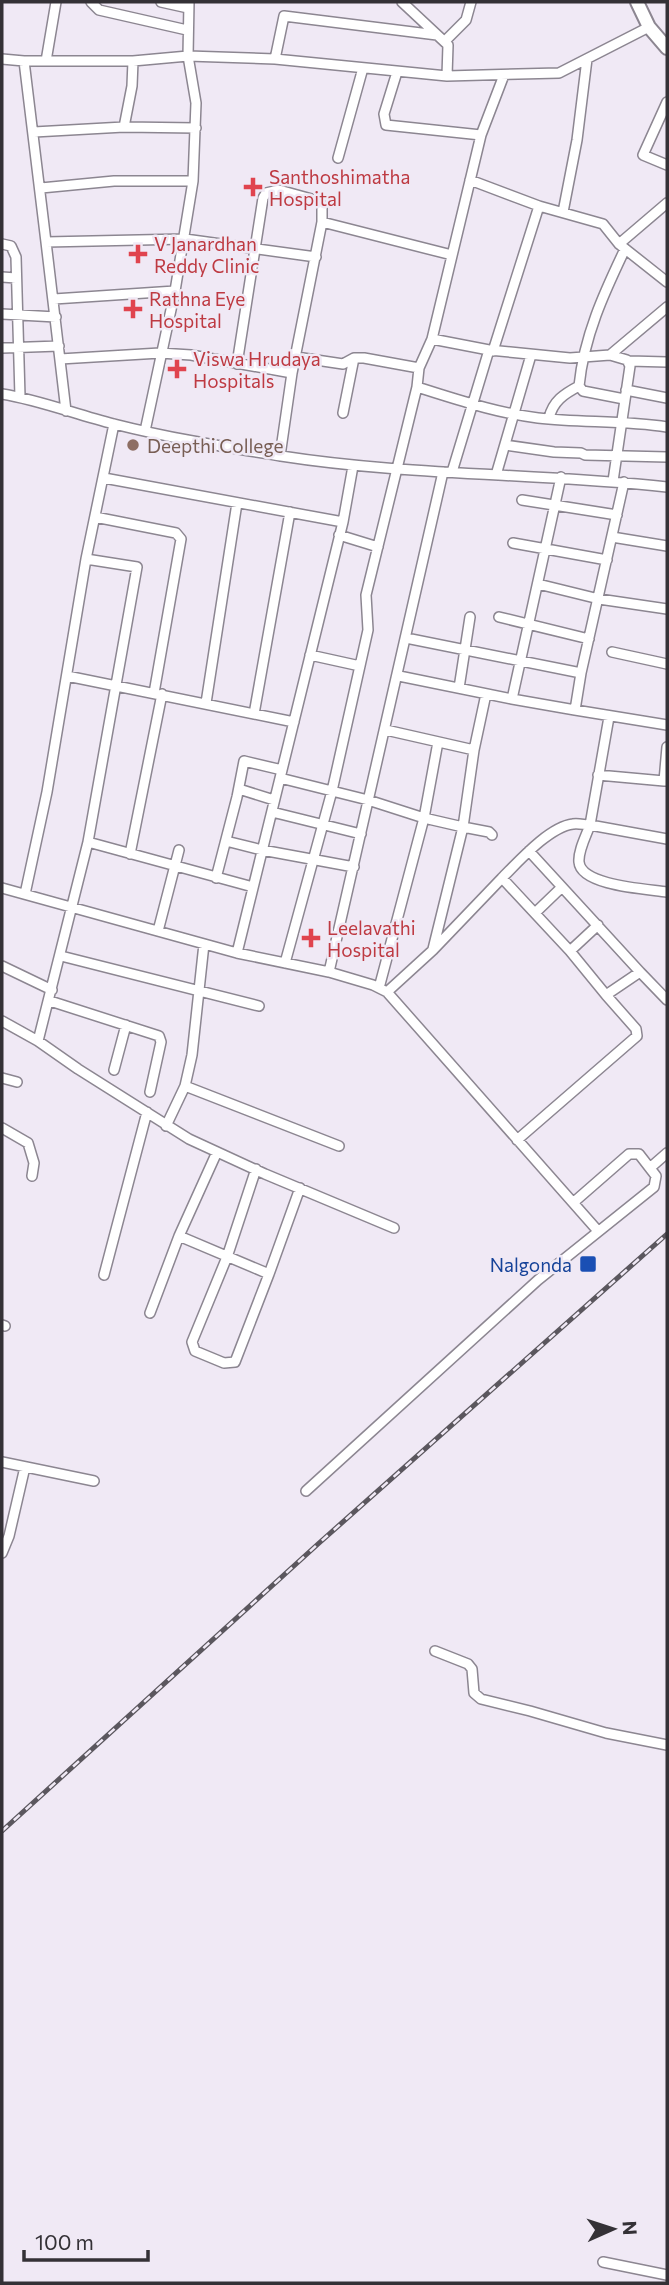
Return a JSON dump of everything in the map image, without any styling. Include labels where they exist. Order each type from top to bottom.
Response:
[{"type":"highway","points":[[637,2],[649,27],[667,48]]},
{"type":"street","points":[[46,61],[56,2]]},
{"type":"street","points":[[92,2],[99,9],[187,30]]},
{"type":"street","points":[[145,431],[185,239],[196,128],[196,103],[188,56],[189,5],[161,2]]},
{"type":"street","points":[[402,2],[450,49],[447,76]]},
{"type":"street","points":[[275,58],[284,16],[441,38],[466,20],[471,2]]},
{"type":"street","points":[[2,59],[133,61],[188,56],[275,58],[447,76],[559,73],[649,27]]},
{"type":"street","points":[[563,212],[577,140],[587,59]]},
{"type":"street","points":[[24,61],[66,411]]},
{"type":"street","points":[[124,127],[132,86],[133,61]]},
{"type":"street","points":[[338,158],[363,68]]},
{"type":"street","points":[[397,72],[384,114],[386,125],[481,135]]},
{"type":"street","points":[[285,963],[332,791],[369,621],[366,595],[417,387],[419,368],[432,339],[481,135],[504,75]]},
{"type":"street","points":[[667,102],[643,155],[667,165]]},
{"type":"street","points":[[34,132],[124,127],[196,128]]},
{"type":"street","points":[[470,180],[539,206],[603,224],[622,246],[667,282]]},
{"type":"street","points":[[41,188],[114,181],[192,181]]},
{"type":"street","points":[[237,363],[263,198],[271,191],[279,190],[318,201],[323,208],[323,222],[292,373],[280,456]]},
{"type":"street","points":[[667,203],[622,246],[582,357],[579,386],[583,391],[667,398]]},
{"type":"street","points":[[329,972],[448,472],[539,206]]},
{"type":"street","points":[[323,222],[452,255]]},
{"type":"street","points":[[46,242],[185,239],[316,257]]},
{"type":"street","points":[[2,244],[9,244],[14,249],[20,397]]},
{"type":"street","points":[[2,277],[16,278]]},
{"type":"street","points":[[54,299],[175,291]]},
{"type":"street","points":[[610,355],[667,307]]},
{"type":"street","points":[[2,314],[56,317]]},
{"type":"street","points":[[432,339],[491,351],[531,355],[610,355],[629,361],[667,362]]},
{"type":"street","points":[[2,348],[59,346]]},
{"type":"street","points":[[60,359],[160,353],[292,373]]},
{"type":"street","points":[[496,475],[531,355]]},
{"type":"street","points":[[296,357],[343,363],[354,358],[364,358],[419,368]]},
{"type":"street","points":[[343,413],[354,358]]},
{"type":"street","points":[[613,481],[629,361]]},
{"type":"street","points":[[549,418],[556,401],[579,386]]},
{"type":"street","points":[[417,387],[514,414],[667,427]]},
{"type":"street","points":[[2,394],[114,425],[280,456],[397,470],[561,477],[667,487]]},
{"type":"street","points":[[25,894],[47,792],[86,559],[114,425]]},
{"type":"street","points":[[505,445],[584,455],[667,457]]},
{"type":"street","points":[[237,953],[343,522],[353,466]]},
{"type":"street","points":[[512,699],[561,477]]},
{"type":"street","points":[[104,478],[343,522]]},
{"type":"street","points":[[575,710],[624,482]]},
{"type":"street","points":[[522,500],[617,515]]},
{"type":"street","points":[[206,703],[237,503]]},
{"type":"street","points":[[254,714],[290,512]]},
{"type":"street","points":[[95,517],[176,533],[181,539],[130,854]]},
{"type":"street","points":[[339,535],[378,547]]},
{"type":"street","points":[[612,537],[667,545]]},
{"type":"street","points":[[513,543],[607,560]]},
{"type":"street","points":[[38,1041],[88,842],[136,567],[86,559]]},
{"type":"street","points":[[538,584],[598,599],[667,609]]},
{"type":"street","points":[[459,688],[470,617]]},
{"type":"street","points":[[499,617],[589,639]]},
{"type":"street","points":[[407,638],[581,673]]},
{"type":"street","points":[[612,652],[667,664]]},
{"type":"street","points":[[310,655],[360,666]]},
{"type":"street","points":[[67,676],[294,722]]},
{"type":"street","points":[[399,676],[609,717],[667,725]]},
{"type":"street","points":[[433,950],[463,827],[474,750],[486,694]]},
{"type":"street","points":[[609,717],[590,825],[579,865],[585,873],[602,881],[667,892]]},
{"type":"street","points":[[386,730],[474,750]]},
{"type":"street","points":[[383,990],[424,818],[438,742]]},
{"type":"street","points":[[598,775],[665,781],[667,747]]},
{"type":"street","points":[[216,878],[244,761],[332,791],[492,835]]},
{"type":"street","points":[[239,789],[275,800]]},
{"type":"street","points":[[272,812],[361,834]]},
{"type":"street","points":[[383,990],[433,950],[528,851],[552,833],[573,824],[667,839]]},
{"type":"street","points":[[226,841],[354,867]]},
{"type":"street","points":[[88,842],[253,887]]},
{"type":"street","points":[[158,931],[179,850]]},
{"type":"street","points":[[528,851],[667,1000]]},
{"type":"street","points":[[502,878],[570,951],[636,1029],[637,1036],[517,1140]]},
{"type":"street","points":[[536,913],[562,887]]},
{"type":"street","points":[[2,888],[237,953],[329,972],[383,990],[598,1231]]},
{"type":"street","points":[[570,951],[598,925]]},
{"type":"street","points":[[166,1126],[185,1086],[192,1055],[204,944]]},
{"type":"street","points":[[61,956],[259,1006]]},
{"type":"street","points":[[2,966],[52,990]]},
{"type":"street","points":[[606,995],[640,972]]},
{"type":"street","points":[[50,1001],[154,1033],[161,1039],[150,1092]]},
{"type":"street","points":[[2,1021],[38,1041],[166,1126],[217,1152],[394,1228]]},
{"type":"street","points":[[114,1070],[126,1025]]},
{"type":"street","points":[[2,1078],[17,1082]]},
{"type":"street","points":[[185,1086],[338,1146]]},
{"type":"street","points":[[104,1275],[147,1112]]},
{"type":"street","points":[[2,1128],[29,1143],[34,1163],[32,1176]]},
{"type":"street","points":[[150,1313],[179,1236],[217,1152]]},
{"type":"street","points":[[651,1167],[667,1153]]},
{"type":"street","points":[[306,1491],[538,1280],[654,1186],[656,1176],[639,1154],[629,1154],[574,1202]]},
{"type":"street","points":[[256,1169],[227,1257],[192,1342],[195,1351],[215,1360],[231,1363],[238,1358],[300,1188]]},
{"type":"street","points":[[179,1236],[269,1274]]},
{"type":"street","points":[[2,1461],[94,1481]]},
{"type":"street","points":[[2,1553],[9,1536],[25,1466]]},
{"type":"street","points":[[435,1651],[468,1664],[472,1669],[474,1693],[481,1699],[606,1733],[667,1745]]},
{"type":"street","points":[[603,2263],[667,2275]]},
{"type":"railway","points":[[2,1831],[318,1544],[667,1234]]},
{"type":"place","name":"Santhoshimatha Hospital","points":[[253,187]]},
{"type":"place","name":"V Janardhan Reddy Clinic","points":[[138,254]]},
{"type":"place","name":"Rathna Eye Hospital","points":[[133,309]]},
{"type":"place","name":"Viswa Hrudaya Hospitals","points":[[177,369]]},
{"type":"place","name":"Deepthi College","points":[[133,445]]},
{"type":"place","name":"Leelavathi Hospital","points":[[311,938]]},
{"type":"place","name":"Nalgonda","points":[[588,1264]]}]
